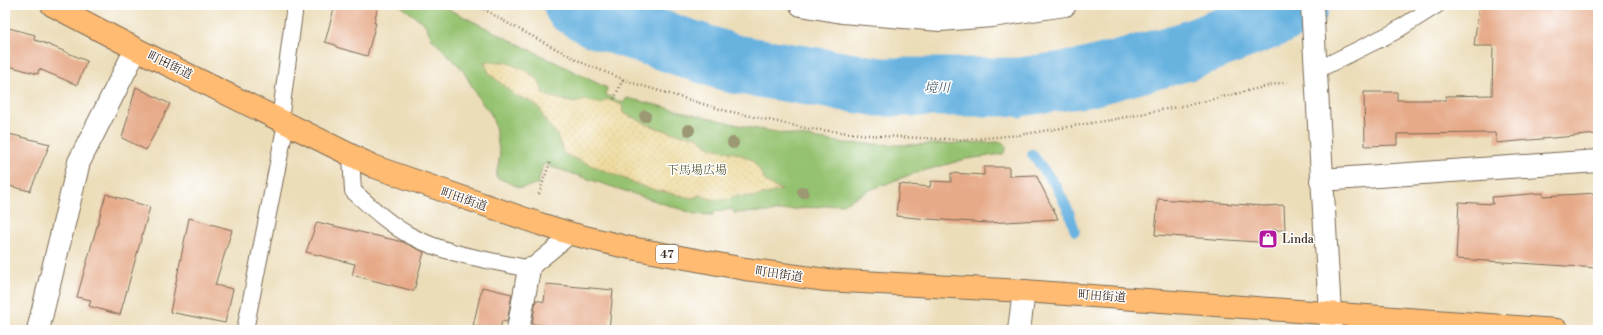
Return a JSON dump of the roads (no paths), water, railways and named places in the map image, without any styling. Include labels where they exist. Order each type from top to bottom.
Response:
[{"type":"main road","name":"町田街道","points":[[52,5],[136,49],[375,167],[462,198],[572,234],[626,247],[746,269],[826,280],[1024,291],[1330,321],[1557,330]]},
{"type":"street","points":[[801,5],[842,12],[940,20],[992,16],[1065,5]]},
{"type":"street","points":[[1312,5],[1330,321]]},
{"type":"street","points":[[38,330],[79,162],[136,49]]},
{"type":"street","points":[[1321,180],[1598,161]]},
{"type":"street","points":[[518,330],[530,269]]},
{"type":"street","points":[[1019,330],[1024,291]]},
{"type":"lane","points":[[245,330],[283,121],[295,5]]},
{"type":"lane","points":[[1315,64],[1394,32],[1437,5]]},
{"type":"lane","points":[[351,156],[353,191],[380,215],[411,236],[441,249],[530,269],[554,251],[572,234]]},
{"type":"waterway","name":"境川","points":[[573,5],[595,18],[734,64],[879,87],[1019,87],[1086,78],[1184,52],[1268,20],[1300,5]]},
{"type":"waterway","points":[[1019,87],[1020,113]]},
{"type":"waterway","points":[[1032,154],[1056,186],[1069,212],[1075,231]]},
{"type":"place","name":"Linda","points":[[1268,239]]},
{"type":"park label","name":"下馬場広場","points":[[697,170]]}]
